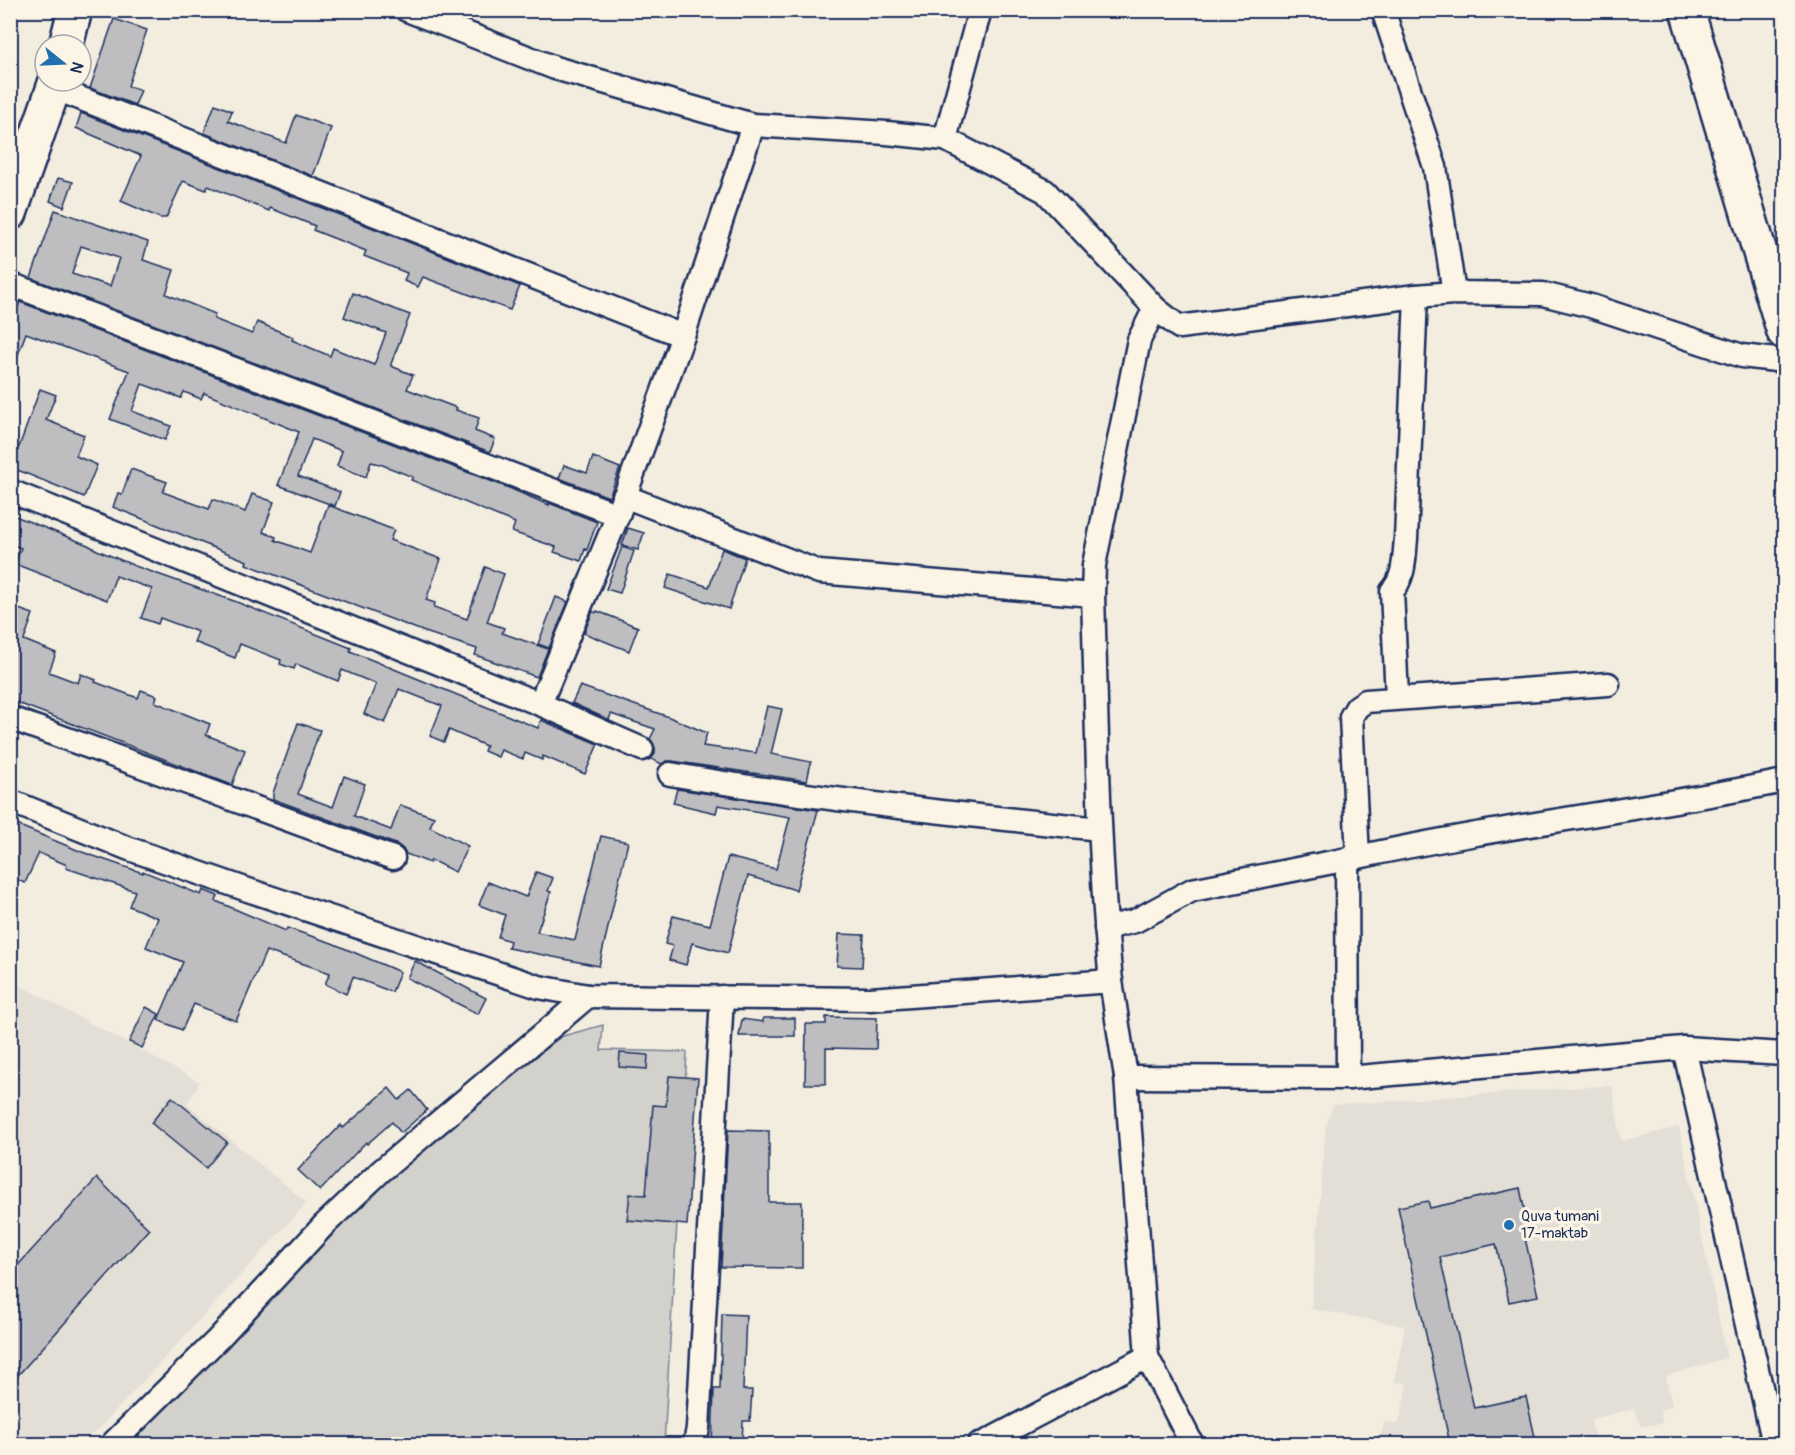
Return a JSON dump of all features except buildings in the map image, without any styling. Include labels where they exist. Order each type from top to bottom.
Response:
[{"type":"main road","points":[[69,33],[75,10]]},
{"type":"main road","points":[[1687,10],[1785,332]]},
{"type":"main road","points":[[10,213],[52,93]]},
{"type":"street","points":[[407,10],[555,68],[753,125],[945,139],[1045,191],[1155,308],[1179,327],[1416,296],[1454,293],[1543,294],[1591,306],[1742,356],[1785,361]]},
{"type":"street","points":[[945,139],[980,10]]},
{"type":"street","points":[[1383,10],[1435,168],[1454,293]]},
{"type":"street","points":[[75,93],[683,336]]},
{"type":"street","points":[[540,704],[621,506],[683,336],[753,125]]},
{"type":"street","points":[[10,284],[621,506],[819,572],[1092,595]]},
{"type":"street","points":[[1397,698],[1392,591],[1402,576],[1406,539],[1416,296]]},
{"type":"street","points":[[1155,308],[1139,340],[1094,565],[1092,595],[1106,928],[1111,981],[1126,1077],[1147,1357],[1192,1444]]},
{"type":"street","points":[[10,490],[540,704],[642,749]]},
{"type":"street","points":[[1348,1078],[1353,858],[1351,717],[1357,707],[1366,701],[1397,698],[1608,684]]},
{"type":"street","points":[[10,718],[393,858]]},
{"type":"street","points":[[670,774],[754,789],[902,808],[1101,829]]},
{"type":"street","points":[[1106,928],[1135,921],[1192,890],[1436,840],[1700,798],[1785,781]]},
{"type":"street","points":[[10,801],[127,848],[248,890],[539,987],[588,996],[870,999],[1111,981]]},
{"type":"street","points":[[112,1444],[218,1339],[324,1225],[381,1171],[588,996]]},
{"type":"street","points":[[695,1444],[698,1428],[722,997]]},
{"type":"street","points":[[1684,1048],[1774,1444]]},
{"type":"street","points":[[1126,1077],[1348,1078],[1684,1048],[1785,1053]]},
{"type":"street","points":[[978,1444],[984,1443],[1147,1357]]},
{"type":"shaded area","points":[[10,980],[200,1082],[187,1104],[307,1203],[100,1428],[79,1444],[11,1444]]},
{"type":"shaded area","points":[[603,1025],[601,1050],[687,1052],[664,1444],[129,1444],[333,1226],[524,1060],[563,1036]]},
{"type":"shaded area","name":"Quva tumani 17-maktab","points":[[1612,1085],[1621,1141],[1679,1127],[1727,1358],[1666,1376],[1672,1406],[1660,1411],[1662,1423],[1641,1427],[1634,1409],[1591,1419],[1596,1444],[1379,1444],[1384,1422],[1399,1424],[1407,1384],[1394,1382],[1405,1326],[1311,1309],[1326,1126],[1333,1105]]},
{"type":"place","name":"Quva tumani 17-maktab","points":[[1509,1225]]}]
